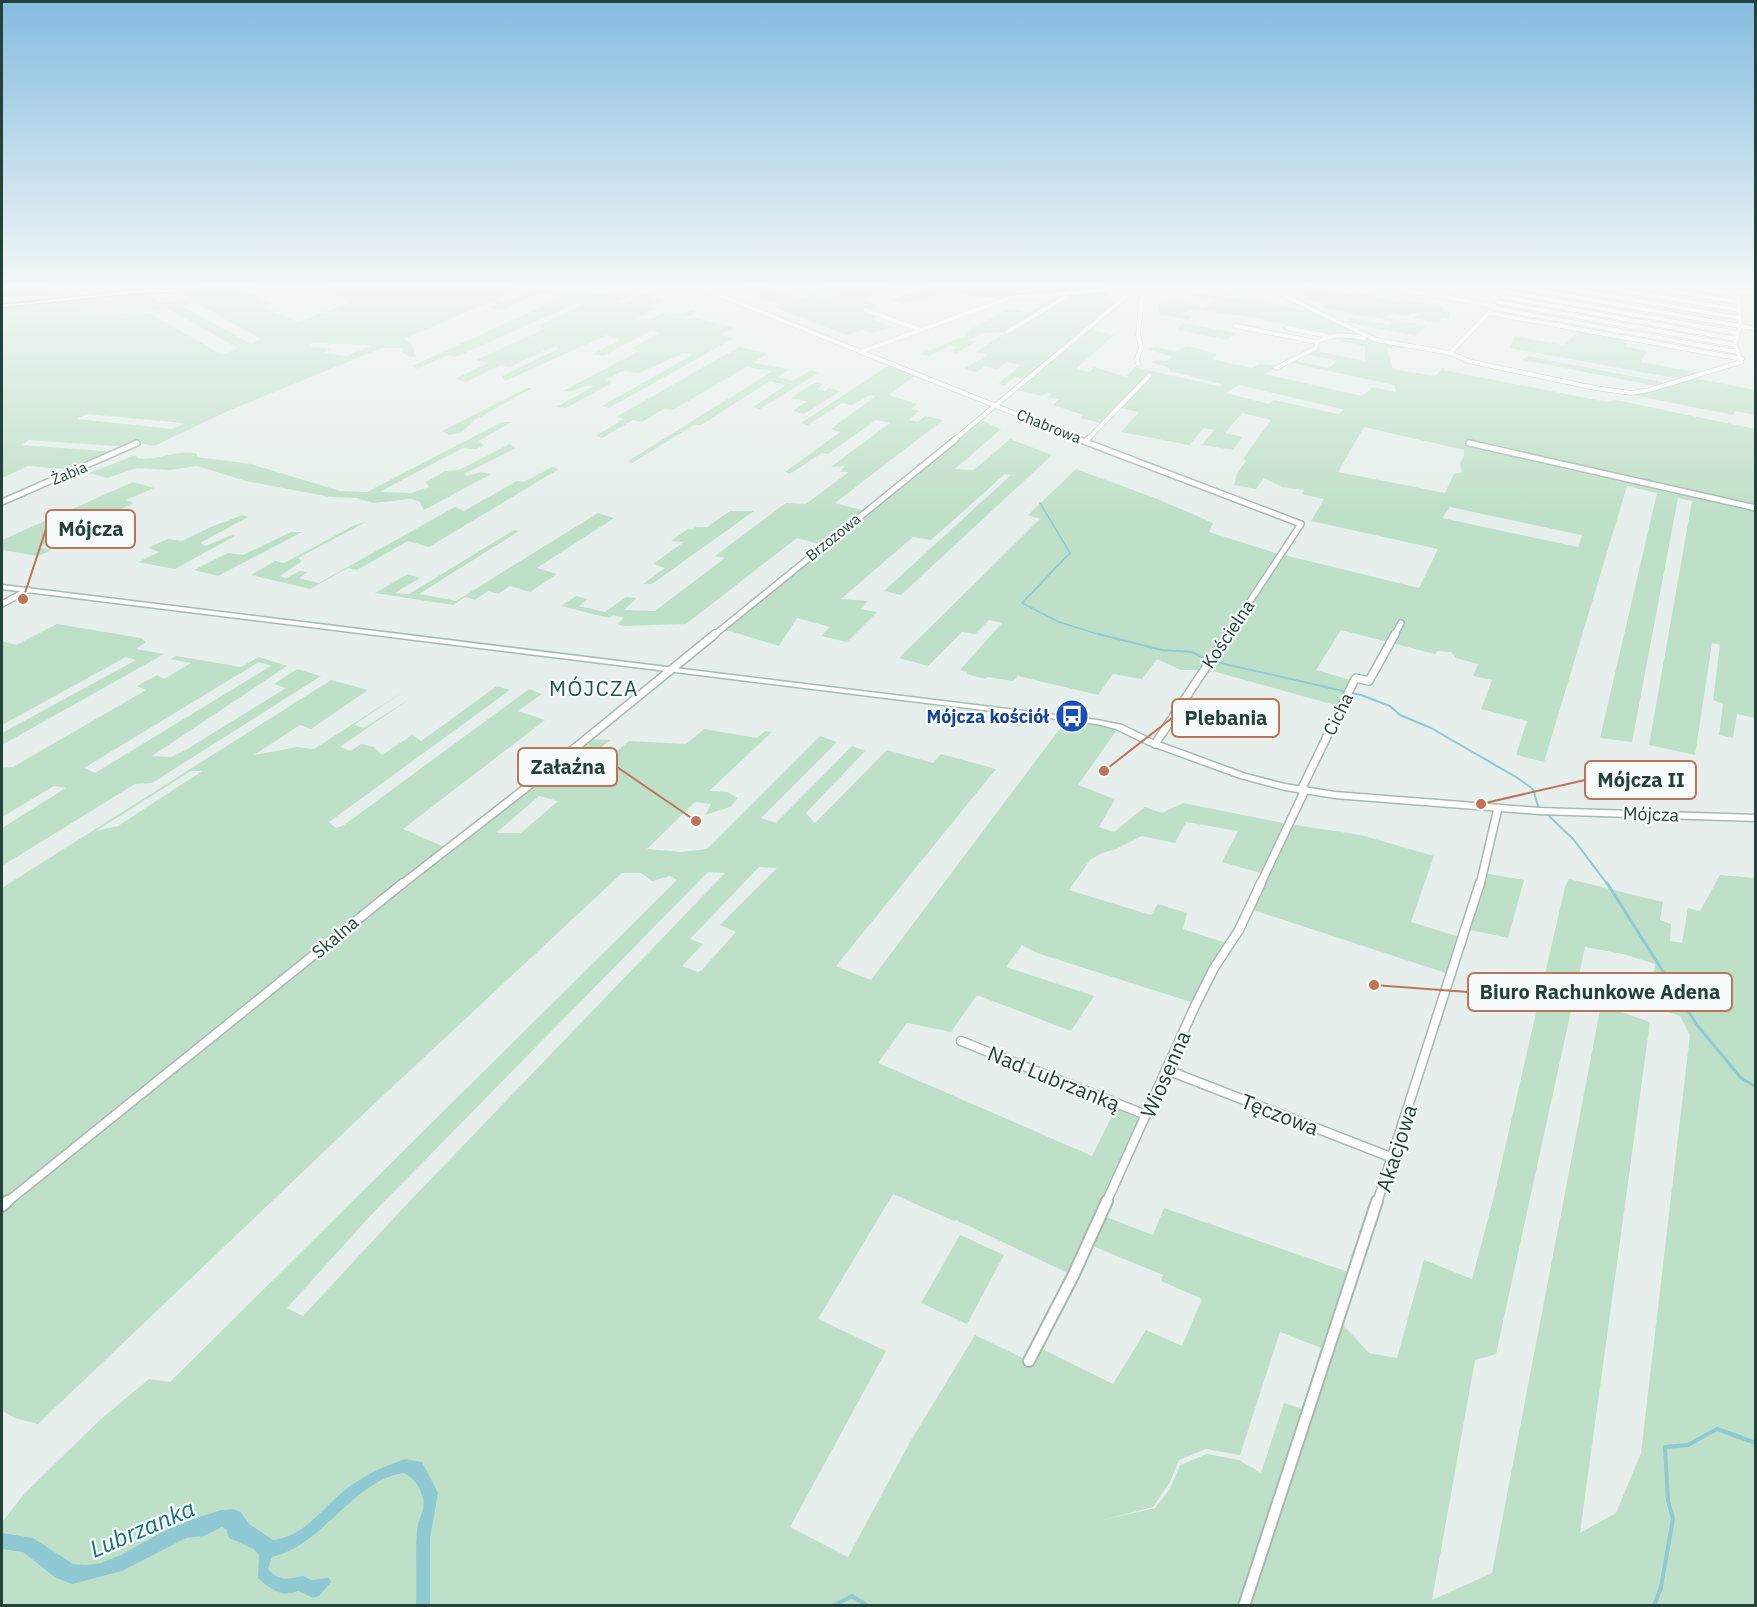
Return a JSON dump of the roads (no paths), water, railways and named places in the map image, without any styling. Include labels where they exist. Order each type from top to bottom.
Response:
[{"type":"street","name":"Chabrowa","points":[[883,361],[1301,524]]},
{"type":"street","name":"Brzozowa","points":[[669,669],[1050,361]]},
{"type":"street","points":[[1276,368],[1290,361]]},
{"type":"street","points":[[1468,361],[1618,392],[1641,392],[1741,361]]},
{"type":"street","points":[[1086,441],[1150,375]]},
{"type":"street","name":"Żabia","points":[[2,502],[137,443]]},
{"type":"street","points":[[1468,443],[1755,508]]},
{"type":"street","name":"Kościelna","points":[[1155,744],[1301,524]]},
{"type":"street","name":"Mójcza","points":[[2,587],[1089,720],[1119,727],[1155,744],[1243,776],[1303,790],[1368,798],[1543,811],[1755,818]]},
{"type":"street","points":[[2,604],[28,590]]},
{"type":"street","name":"Cicha","points":[[1303,790],[1356,678],[1370,681],[1401,623]]},
{"type":"street","name":"Skalna","points":[[2,1206],[364,914],[522,791],[669,669]]},
{"type":"street","name":"Wiosenna","points":[[1029,1361],[1073,1276],[1214,968],[1239,930],[1303,790]]},
{"type":"street","name":"Akacjowa","points":[[1244,1605],[1461,947],[1488,857],[1498,808]]},
{"type":"street","name":"Nad Lubrzanką","points":[[962,1041],[1146,1115]]},
{"type":"street","name":"Tęczowa","points":[[1167,1070],[1393,1158]]},
{"type":"water","points":[[406,1459],[422,1462],[438,1493],[430,1538],[430,1605],[416,1605],[417,1530],[423,1498],[416,1483],[403,1473],[368,1488],[307,1540],[272,1557],[268,1569],[280,1578],[303,1576],[311,1580],[329,1578],[331,1582],[319,1596],[313,1598],[298,1591],[281,1593],[267,1586],[258,1578],[259,1555],[254,1549],[229,1538],[226,1529],[222,1527],[204,1536],[186,1538],[122,1571],[72,1584],[56,1578],[23,1552],[2,1549],[2,1533],[33,1538],[73,1564],[101,1563],[193,1519],[233,1509],[241,1512],[249,1524],[273,1540],[284,1538],[303,1528],[358,1481],[381,1468]]},
{"type":"waterway","points":[[1040,503],[1070,553],[1022,603],[1059,622],[1104,636]]},
{"type":"waterway","points":[[1098,634],[1162,650],[1192,652],[1207,660],[1361,695],[1390,706],[1400,715],[1431,728],[1516,777],[1533,789],[1538,806],[1542,809]]},
{"type":"waterway","points":[[1546,813],[1574,840],[1608,885]]},
{"type":"waterway","points":[[1607,883],[1697,1025],[1741,1078],[1756,1087]]},
{"type":"waterway","points":[[1654,1606],[1661,1587],[1673,1519],[1668,1501],[1665,1447],[1688,1445],[1717,1429],[1756,1443]]},
{"type":"waterway","points":[[833,1606],[852,1596],[868,1606]]},
{"type":"place","name":"Mójcza","points":[[23,599]]},
{"type":"place","name":"Mójcza kościół","points":[[1072,716]]},
{"type":"place","name":"Plebania","points":[[1104,771]]},
{"type":"place","name":"Mójcza II","points":[[1481,804]]},
{"type":"place","name":"Załaźna","points":[[696,821]]},
{"type":"place","name":"Biuro Rachunkowe Adena","points":[[1374,985]]},
{"type":"district","name":"MÓJCZA","points":[[594,688]]},
{"type":"water label","name":"Lubrzanka","points":[[142,1528]]}]
